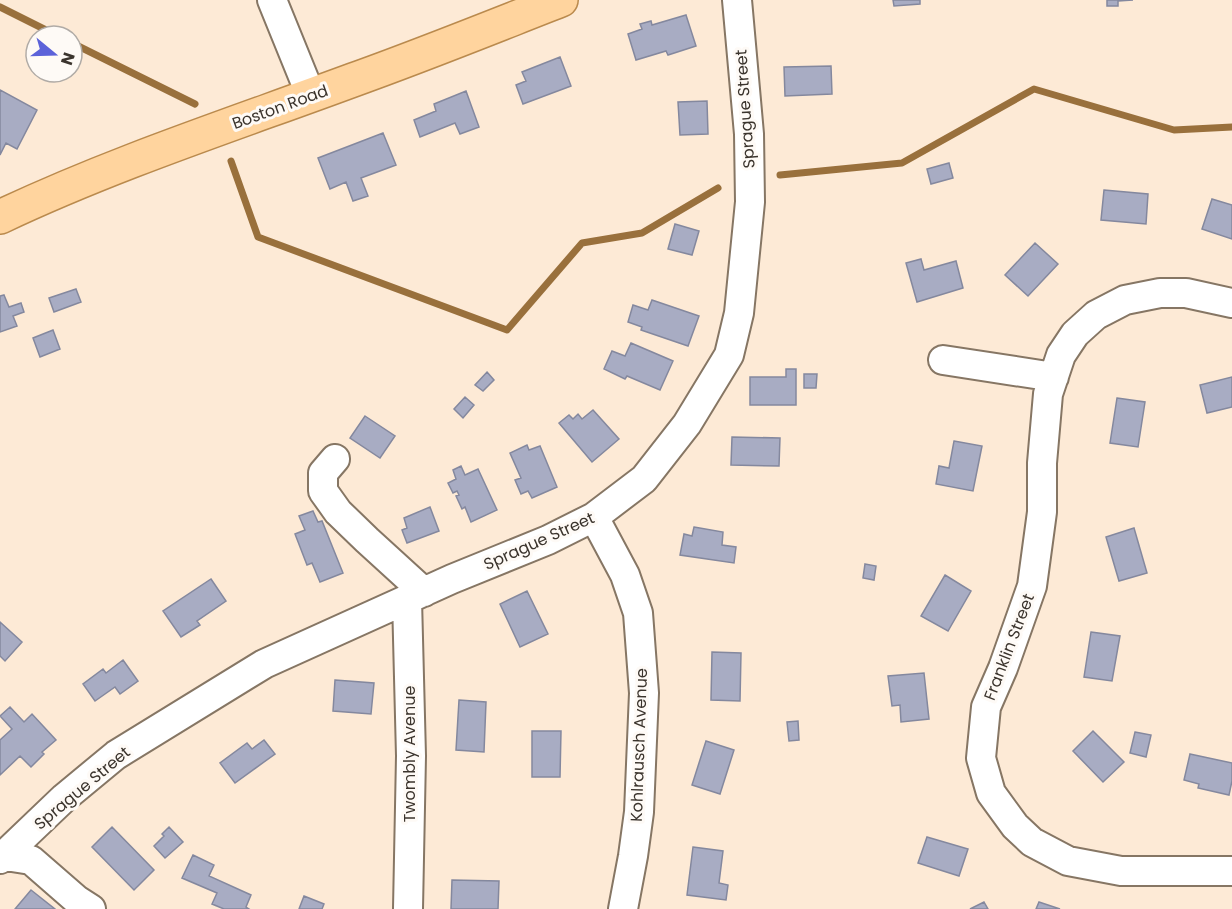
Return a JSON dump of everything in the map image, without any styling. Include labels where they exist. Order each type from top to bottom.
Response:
[{"type":"main road","name":"Boston Road","points":[[0,217],[51,193],[150,154],[310,96],[561,0]]},
{"type":"street","points":[[272,0],[310,96]]},
{"type":"street","name":"Sprague Street","points":[[1,857],[64,798],[116,755],[264,664],[415,595],[548,540],[594,518],[644,479],[687,424],[729,355],[739,313],[750,202],[749,134],[737,0]]},
{"type":"street","name":"Franklin Street","points":[[1232,303],[1186,293],[1160,293],[1125,300],[1096,315],[1075,334],[1061,355],[1048,394],[1042,463],[1041,512],[1032,586],[1003,668],[986,707],[981,758],[991,793],[1015,826],[1032,842],[1068,861],[1121,871],[1232,871]]},
{"type":"street","points":[[943,360],[1054,377]]},
{"type":"street","points":[[335,459],[323,473],[323,491],[338,512],[415,595]]},
{"type":"street","name":"Kohlrausch Avenue","points":[[594,518],[625,575],[638,613],[640,636],[644,693],[639,812],[623,909]]},
{"type":"street","name":"Twombly Avenue","points":[[408,909],[415,595]]},
{"type":"street","points":[[1,857],[31,860],[77,900],[91,909]]},
{"type":"building","points":[[893,0],[920,0],[920,4],[894,6]]},
{"type":"building","points":[[1107,0],[1133,0],[1118,1],[1118,6],[1107,6]]},
{"type":"building","points":[[686,15],[696,46],[668,55],[666,51],[636,60],[628,34],[642,29],[640,24],[651,21],[652,25]]},
{"type":"building","points":[[560,57],[571,86],[523,104],[516,85],[526,81],[522,72]]},
{"type":"building","points":[[831,66],[832,94],[785,96],[784,67]]},
{"type":"building","points":[[0,90],[37,110],[17,149],[6,143],[0,155]]},
{"type":"building","points":[[466,91],[479,127],[460,134],[455,123],[420,137],[414,120],[436,111],[434,104]]},
{"type":"building","points":[[707,101],[708,134],[680,135],[678,102]]},
{"type":"building","points":[[383,133],[396,165],[361,178],[368,196],[353,201],[346,182],[330,189],[318,158]]},
{"type":"building","points":[[949,163],[953,178],[931,184],[927,169]]},
{"type":"building","points":[[1104,190],[1148,194],[1146,224],[1101,220]]},
{"type":"building","points":[[1212,199],[1232,205],[1232,239],[1202,229]]},
{"type":"building","points":[[675,224],[699,231],[692,255],[668,249]]},
{"type":"building","points":[[1035,243],[1058,264],[1028,296],[1005,275]]},
{"type":"building","points":[[921,259],[924,270],[956,261],[963,288],[917,302],[906,263]]},
{"type":"building","points":[[76,289],[81,302],[54,312],[49,298]]},
{"type":"building","points":[[4,295],[9,307],[21,303],[24,312],[13,316],[17,326],[0,332],[0,296]]},
{"type":"building","points":[[652,300],[699,316],[688,346],[641,330],[642,327],[628,322],[633,305],[648,310]]},
{"type":"building","points":[[53,330],[60,349],[40,357],[33,338]]},
{"type":"building","points":[[631,343],[673,361],[660,390],[627,376],[625,379],[604,369],[612,351],[625,356]]},
{"type":"building","points":[[786,369],[796,369],[796,405],[750,405],[750,377],[786,377]]},
{"type":"building","points":[[487,372],[494,380],[483,391],[475,385]]},
{"type":"building","points":[[804,374],[817,374],[816,388],[804,388]]},
{"type":"building","points":[[1232,377],[1232,407],[1207,413],[1200,385]]},
{"type":"building","points":[[465,397],[474,405],[463,418],[454,409]]},
{"type":"building","points":[[1117,398],[1145,402],[1138,447],[1110,443]]},
{"type":"building","points":[[593,410],[619,439],[592,462],[559,423],[569,415],[573,419],[578,414],[582,419]]},
{"type":"building","points":[[365,416],[395,436],[380,458],[350,438]]},
{"type":"building","points":[[732,437],[780,438],[779,466],[731,465]]},
{"type":"building","points":[[954,441],[982,446],[973,491],[936,484],[939,466],[949,468]]},
{"type":"building","points":[[527,445],[529,450],[540,446],[557,487],[532,498],[528,491],[521,494],[515,480],[521,478],[510,453]]},
{"type":"building","points":[[461,466],[465,475],[478,469],[497,510],[471,522],[465,507],[462,509],[456,496],[459,495],[457,491],[453,493],[448,483],[456,479],[453,470]]},
{"type":"building","points":[[430,507],[439,531],[407,543],[402,530],[407,528],[404,518]]},
{"type":"building","points":[[313,511],[318,522],[322,521],[343,573],[320,582],[312,563],[307,565],[295,534],[305,530],[299,516]]},
{"type":"building","points":[[694,527],[723,532],[722,545],[736,547],[734,563],[680,555],[684,534],[692,536]]},
{"type":"building","points":[[1134,528],[1147,573],[1119,581],[1106,537]]},
{"type":"building","points":[[865,564],[876,566],[874,580],[863,578]]},
{"type":"building","points":[[945,575],[971,591],[948,631],[921,616]]},
{"type":"building","points":[[211,579],[226,601],[197,621],[200,625],[181,637],[163,611]]},
{"type":"building","points":[[527,591],[548,634],[520,647],[500,604]]},
{"type":"building","points":[[0,622],[22,642],[5,661],[0,656]]},
{"type":"building","points":[[1091,632],[1120,636],[1112,681],[1084,677]]},
{"type":"building","points":[[712,652],[741,653],[740,701],[711,700]]},
{"type":"building","points":[[123,660],[138,681],[120,694],[115,687],[95,701],[83,684],[103,669],[106,673]]},
{"type":"building","points":[[924,673],[929,719],[901,722],[900,705],[892,706],[888,676]]},
{"type":"building","points":[[335,680],[374,683],[371,714],[333,711]]},
{"type":"building","points":[[459,700],[486,702],[484,752],[456,750]]},
{"type":"building","points":[[10,707],[24,722],[32,714],[56,740],[42,752],[44,754],[31,767],[20,756],[0,775],[0,740],[12,729],[0,716]]},
{"type":"building","points":[[798,721],[799,740],[789,741],[787,722]]},
{"type":"building","points":[[532,731],[561,731],[560,777],[532,777]]},
{"type":"building","points":[[1093,731],[1124,762],[1103,782],[1073,751]]},
{"type":"building","points":[[1135,732],[1151,735],[1146,757],[1130,753]]},
{"type":"building","points":[[264,740],[275,754],[235,783],[220,763],[247,743],[252,749]]},
{"type":"building","points":[[706,741],[734,750],[720,794],[692,785]]},
{"type":"building","points":[[1190,754],[1232,763],[1229,795],[1198,788],[1199,784],[1184,780]]},
{"type":"building","points":[[112,827],[154,870],[134,890],[92,847]]},
{"type":"building","points":[[169,827],[183,842],[165,858],[154,846]]},
{"type":"building","points":[[927,837],[968,849],[959,876],[918,863]]},
{"type":"building","points":[[693,847],[723,851],[719,883],[728,885],[726,900],[687,895]]},
{"type":"building","points":[[193,855],[214,865],[209,876],[251,895],[246,907],[249,909],[224,909],[212,904],[217,893],[182,878]]},
{"type":"building","points":[[452,880],[499,881],[498,909],[451,909]]},
{"type":"building","points":[[31,890],[55,909],[15,909]]},
{"type":"building","points":[[304,896],[324,904],[322,909],[299,909]]},
{"type":"building","points":[[984,902],[988,909],[970,909]]},
{"type":"building","points":[[1039,902],[1060,909],[1036,909]]},
{"type":"waterway","points":[[0,7],[34,24]]},
{"type":"waterway","points":[[84,49],[195,104]]},
{"type":"waterway","points":[[780,175],[902,163],[1034,89],[1174,130],[1232,127]]},
{"type":"waterway","points":[[231,161],[258,237],[507,330],[582,243],[642,233],[718,188]]}]
